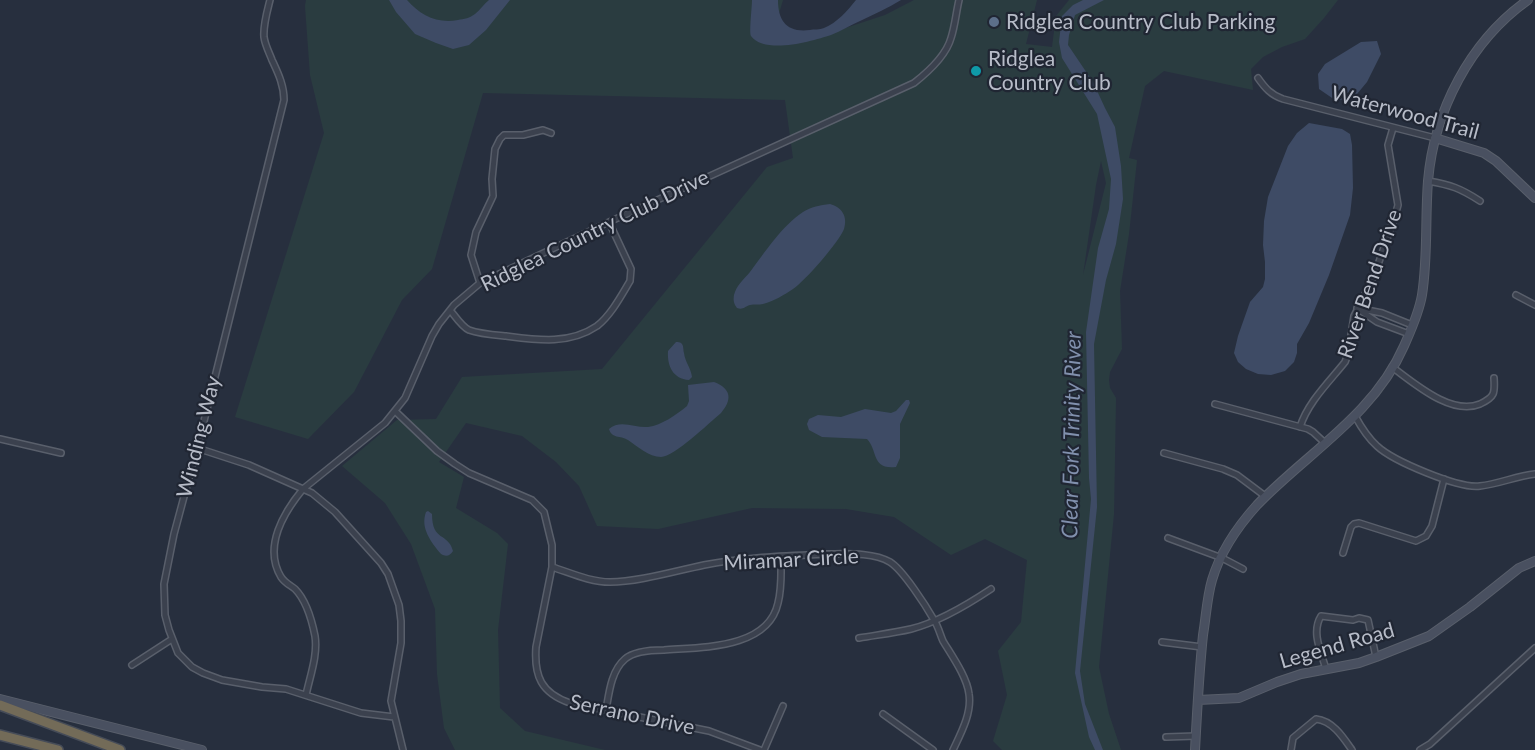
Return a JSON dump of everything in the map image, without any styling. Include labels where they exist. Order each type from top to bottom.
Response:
[{"type":"highway","points":[[0,705],[120,750]]},
{"type":"highway","points":[[0,735],[58,750]]},
{"type":"street","name":"Winding Way","points":[[270,0],[264,38],[280,76],[284,100],[174,534],[165,584],[165,615],[178,653],[203,674],[222,680],[286,689],[346,710],[394,717]]},
{"type":"street","name":"Ridglea Country Club Drive","points":[[306,695],[315,653],[315,638],[304,604],[294,589],[282,579],[278,571],[274,548],[281,522],[285,512],[303,489],[386,423],[405,398],[432,336],[450,310],[480,284],[609,222],[914,83],[931,69],[949,45],[959,0]]},
{"type":"street","points":[[1195,750],[1202,647],[1212,580],[1243,520],[1265,496],[1366,405],[1402,349],[1422,296],[1428,181],[1435,138],[1451,93],[1464,69],[1492,32],[1528,0]]},
{"type":"street","name":"Waterwood Trail","points":[[1258,78],[1267,91],[1273,95],[1484,153],[1503,167],[1535,198]]},
{"type":"street","name":"River Bend Drive","points":[[1300,427],[1310,406],[1345,362],[1354,316],[1374,276],[1395,216],[1398,205],[1388,145],[1393,128]]},
{"type":"street","points":[[480,284],[471,255],[476,232],[493,196],[495,149],[504,135],[523,135],[543,130],[550,133]]},
{"type":"street","points":[[1428,181],[1450,184],[1480,201]]},
{"type":"street","points":[[450,310],[469,330],[495,335],[550,340],[568,339],[589,331],[607,316],[632,276],[632,269],[609,222]]},
{"type":"street","points":[[1516,295],[1535,305]]},
{"type":"street","points":[[1357,308],[1382,313],[1412,325]]},
{"type":"street","points":[[1357,308],[1377,322],[1408,334]]},
{"type":"street","points":[[1392,367],[1436,398],[1459,405],[1473,406],[1491,398],[1495,392],[1494,378]]},
{"type":"street","points":[[1215,404],[1300,427],[1313,432],[1325,443]]},
{"type":"street","name":"Serrano Drive","points":[[395,411],[454,464],[469,473],[532,500],[544,512],[552,545],[552,567],[536,647],[536,668],[539,677],[551,694],[557,699],[709,731],[762,750]]},
{"type":"street","points":[[1355,416],[1364,432],[1376,446],[1444,479],[1468,486],[1478,486],[1535,474]]},
{"type":"street","points":[[0,439],[61,453]]},
{"type":"street","points":[[197,448],[249,465],[312,493],[335,512],[381,563],[388,574],[399,605],[401,621],[401,643],[392,696],[394,717],[403,750]]},
{"type":"street","points":[[1164,453],[1224,469],[1237,475],[1265,496]]},
{"type":"street","points":[[1343,553],[1354,524],[1359,523],[1416,541],[1426,536],[1432,526],[1444,479]]},
{"type":"street","points":[[1168,538],[1222,558],[1243,570]]},
{"type":"street","name":"Miramar Circle","points":[[552,567],[590,580],[612,582],[747,559],[850,554],[890,562],[901,571],[934,620],[961,671],[969,693],[968,712],[953,750]]},
{"type":"street","points":[[606,710],[614,675],[625,659],[656,650],[727,643],[752,636],[762,629],[770,621],[778,603],[781,557]]},
{"type":"street","name":"Legend Road","points":[[1198,700],[1239,698],[1277,682],[1359,663],[1429,636],[1520,568],[1535,561]]},
{"type":"street","points":[[860,638],[912,629],[970,604],[991,589]]},
{"type":"street","points":[[1326,669],[1316,626],[1321,616],[1368,620],[1376,657]]},
{"type":"street","points":[[132,665],[172,639]]},
{"type":"street","points":[[1162,642],[1202,647]]},
{"type":"street","points":[[1420,750],[1430,744],[1535,648]]},
{"type":"street","points":[[0,699],[202,750]]},
{"type":"street","points":[[762,750],[783,706]]},
{"type":"street","points":[[883,714],[933,750]]},
{"type":"street","points":[[1291,750],[1293,738],[1316,719],[1327,721],[1352,750]]},
{"type":"street","points":[[1166,738],[1196,736]]},
{"type":"shaded area","points":[[306,0],[783,0],[777,20],[806,41],[885,15],[914,0],[1037,0],[1026,44],[1052,47],[1056,16],[1069,0],[1338,0],[1305,39],[1263,57],[1251,69],[1253,90],[1164,71],[1145,86],[1129,158],[1137,160],[1120,291],[1122,349],[1110,372],[1109,380],[1110,388],[1116,398],[1114,514],[1099,667],[1109,714],[1121,750],[1002,750],[993,741],[1007,695],[998,651],[1021,622],[1027,560],[985,539],[951,555],[894,517],[846,509],[752,508],[658,529],[597,526],[579,486],[556,462],[522,436],[466,423],[439,462],[464,477],[456,508],[497,533],[508,544],[498,630],[500,708],[525,731],[605,750],[455,750],[444,728],[437,674],[435,609],[411,544],[385,503],[342,466],[397,420],[436,419],[462,377],[602,369],[767,167],[793,158],[785,100],[483,93],[432,269],[402,300],[354,392],[308,439],[235,417],[324,133],[310,75]],"holes":[[[1101,161],[1106,183],[1083,275]]]},
{"type":"water","points":[[389,0],[407,0],[430,17],[450,21],[471,16],[489,0],[510,0],[486,30],[469,45],[453,49],[415,34]]},
{"type":"water","points":[[752,0],[778,0],[780,14],[785,24],[795,30],[802,30],[829,26],[842,16],[856,0],[901,0],[831,35],[778,46],[758,42],[751,36]]},
{"type":"water","points":[[1083,0],[1104,0],[1075,15],[1068,45],[1093,82],[1115,127],[1123,199],[1116,244],[1106,280],[1094,344],[1097,507],[1080,671],[1085,704],[1103,750],[1095,750],[1089,737],[1075,673],[1091,499],[1086,332],[1098,248],[1109,209],[1111,179],[1097,114],[1062,58],[1059,42],[1062,16],[1073,5]]},
{"type":"water","points":[[1377,41],[1381,54],[1367,82],[1352,100],[1335,100],[1319,89],[1318,74],[1325,64],[1361,42]]},
{"type":"water","points":[[1309,123],[1342,129],[1350,134],[1353,188],[1350,215],[1329,275],[1309,323],[1297,344],[1294,362],[1285,371],[1271,375],[1258,374],[1246,369],[1238,362],[1234,353],[1250,302],[1263,287],[1265,279],[1263,245],[1268,197],[1288,146],[1297,133]]},
{"type":"water","points":[[830,204],[838,207],[843,213],[844,229],[836,243],[813,270],[798,285],[779,298],[763,304],[737,308],[734,304],[736,289],[781,232],[806,210]]},
{"type":"water","points":[[676,342],[683,345],[692,377],[689,380],[679,377],[670,367],[668,351]]},
{"type":"water","points":[[714,382],[727,391],[728,399],[725,408],[691,439],[667,456],[652,455],[610,432],[609,429],[618,425],[648,427],[664,422],[687,406],[688,385]]},
{"type":"water","points":[[906,400],[910,403],[900,424],[900,458],[896,467],[882,465],[867,439],[822,437],[809,430],[807,424],[809,419],[818,415],[841,417],[865,409],[891,413]]},
{"type":"water","points":[[426,512],[432,514],[437,533],[451,545],[453,551],[449,555],[441,554],[425,529]]},
{"type":"place","name":"Ridglea Country Club Parking","points":[[994,22]]},
{"type":"place","name":"Ridglea Country Club","points":[[976,71]]},
{"type":"water label","name":"Clear Fork Trinity River","points":[[1072,435]]}]
